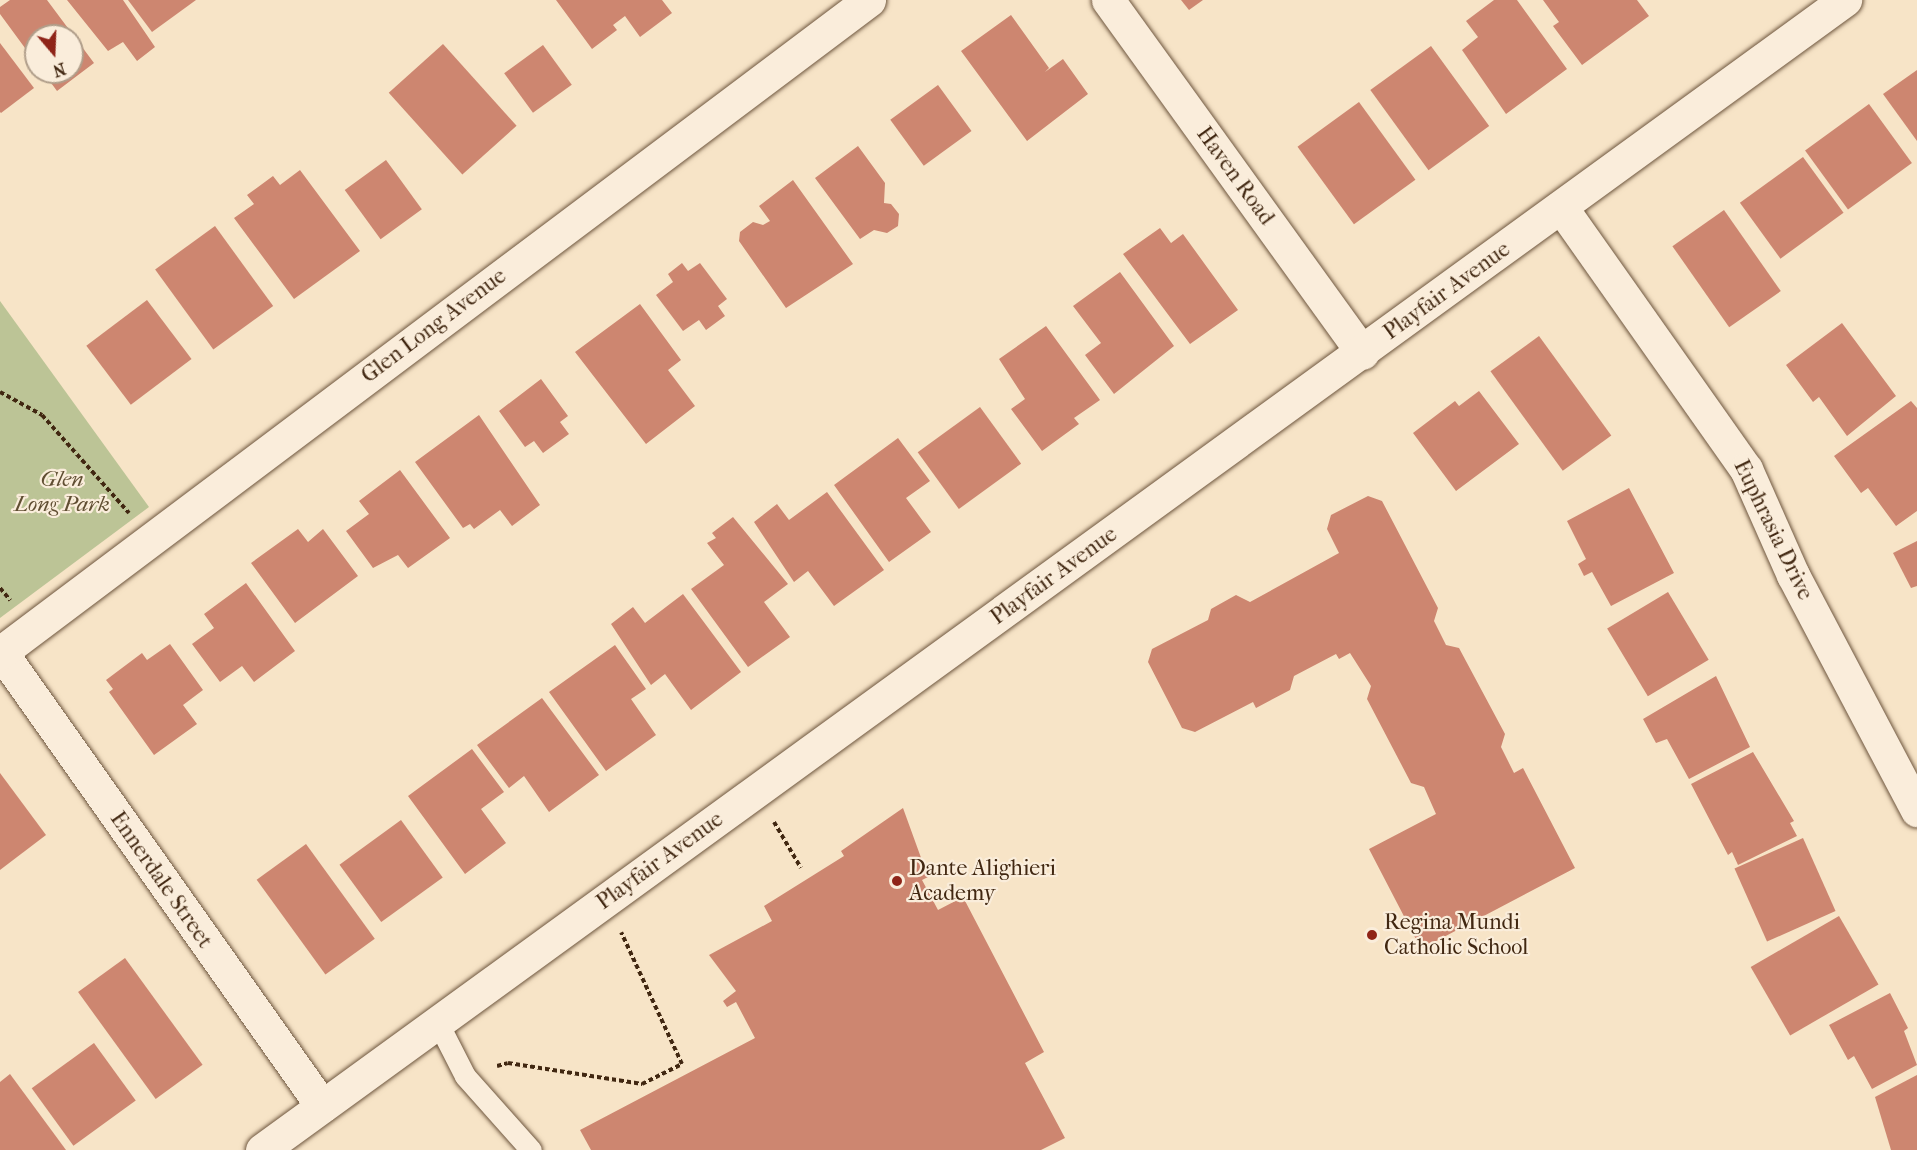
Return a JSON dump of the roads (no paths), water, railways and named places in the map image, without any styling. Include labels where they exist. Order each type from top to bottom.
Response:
[{"type":"street","name":"Glen Long Avenue","points":[[0,653],[869,0]]},
{"type":"street","name":"Haven Road","points":[[1108,0],[1363,353]]},
{"type":"street","name":"Playfair Avenue","points":[[262,1150],[1363,353],[1845,0]]},
{"type":"street","name":"Euphrasia Drive","points":[[1561,207],[1746,469],[1793,575],[1917,810]]},
{"type":"street","name":"Ennerdale Street","points":[[0,653],[322,1107]]},
{"type":"lane","points":[[438,1023],[465,1076],[531,1150]]},
{"type":"place","name":"Dante Alighieri Academy","points":[[897,881]]},
{"type":"place","name":"Regina Mundi Catholic School","points":[[1372,935]]},
{"type":"park label","name":"Glen Long Park","points":[[62,492]]}]
